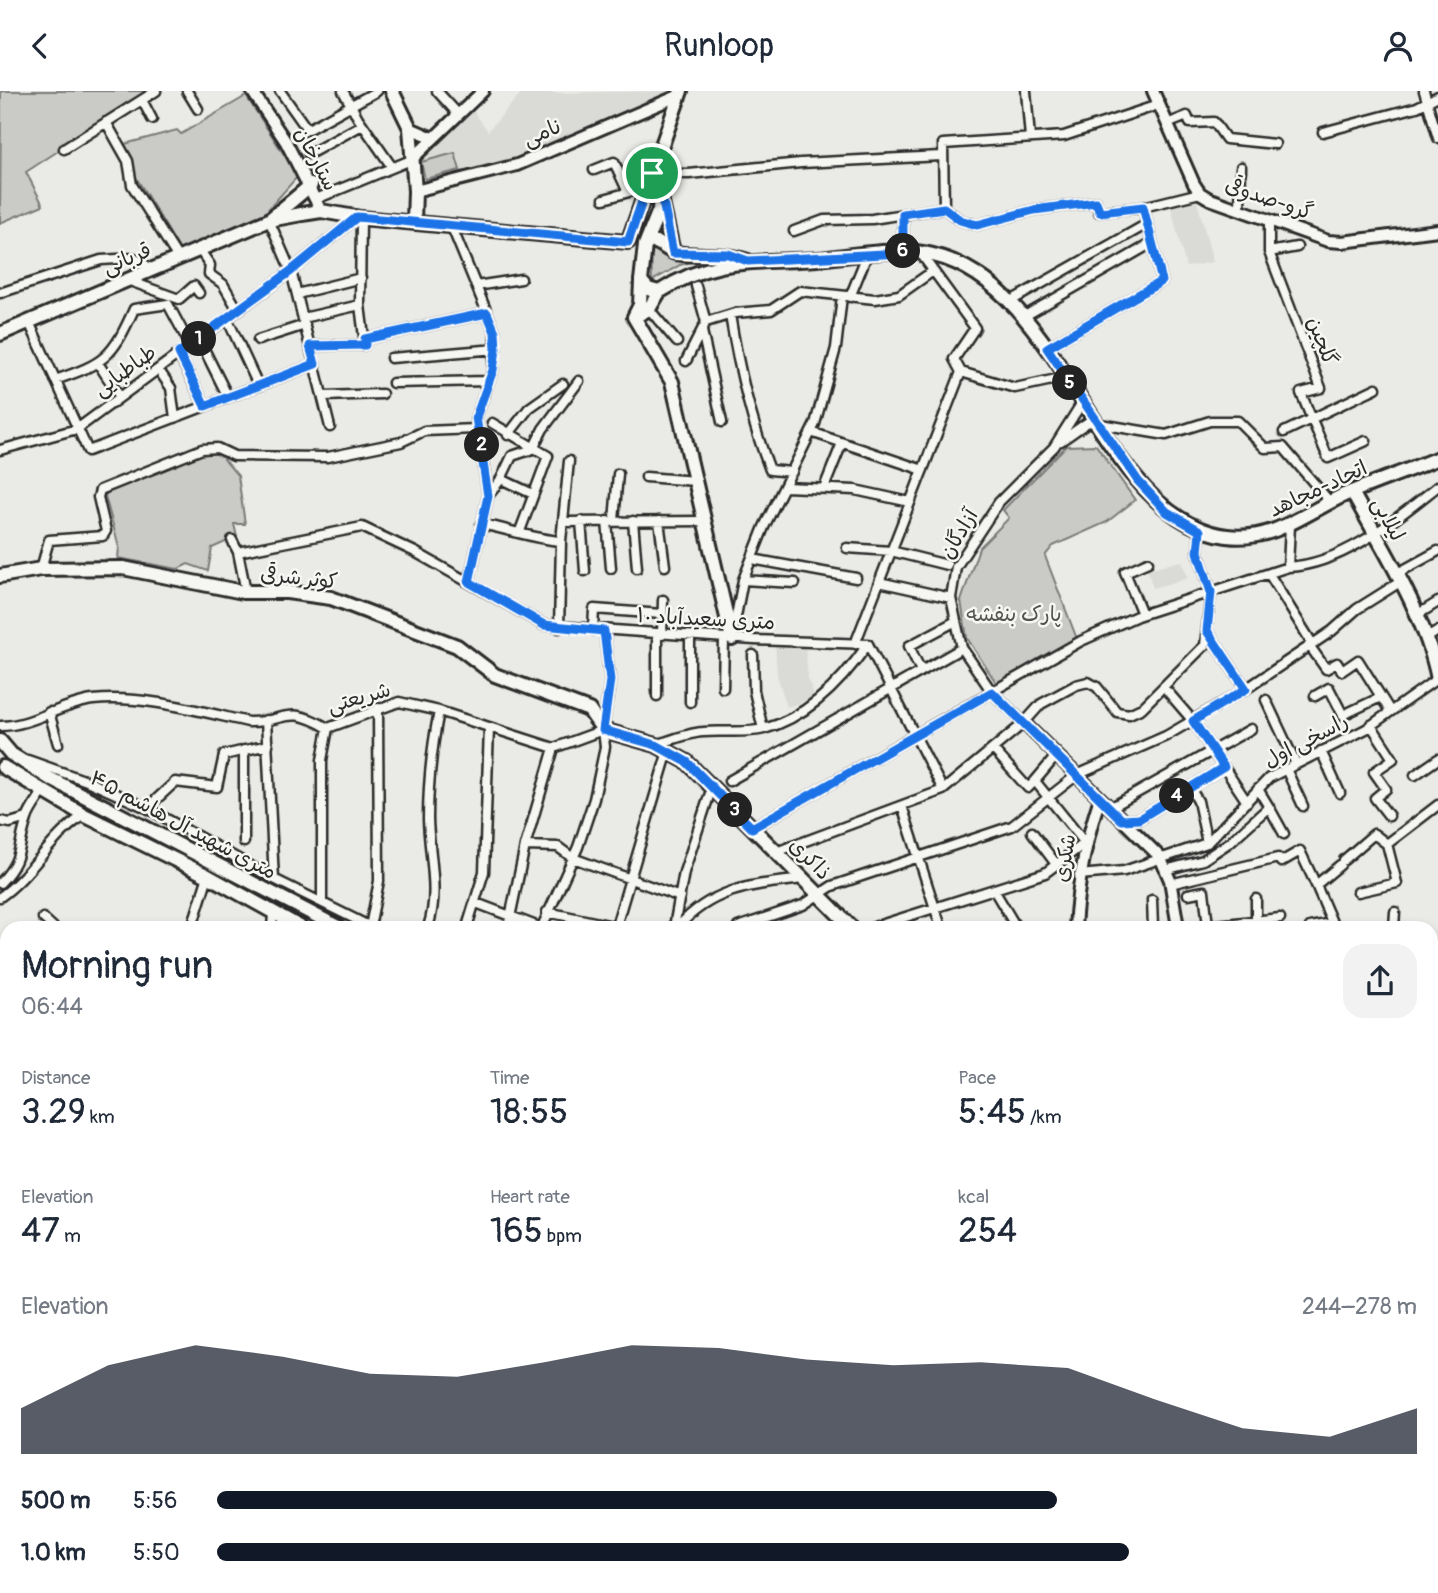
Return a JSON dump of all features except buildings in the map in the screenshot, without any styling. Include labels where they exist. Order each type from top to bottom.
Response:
[{"type":"main road","points":[[392,91],[410,128],[415,191],[414,221]]},
{"type":"main road","points":[[269,220],[302,214],[319,205],[359,218],[628,242],[680,93]]},
{"type":"main road","points":[[652,173],[660,194],[673,253]]},
{"type":"main road","points":[[269,220],[311,185]]},
{"type":"main road","points":[[634,317],[640,305],[645,245],[659,210],[660,194]]},
{"type":"main road","name":"قربانی","points":[[0,334],[269,220]]},
{"type":"main road","points":[[645,245],[652,240],[660,242],[673,253],[728,254],[748,261]]},
{"type":"main road","name":"اتحاد-مجاهد","points":[[748,261],[903,253],[953,261],[985,282],[1023,317],[1138,481],[1167,512],[1200,531],[1228,537],[1261,535],[1290,525],[1352,492],[1438,458]]},
{"type":"main road","points":[[634,317],[649,309],[659,292],[683,277],[707,267],[748,261]]},
{"type":"main road","points":[[640,281],[648,289],[659,292]]},
{"type":"main road","points":[[634,317],[672,381],[705,521],[728,639]]},
{"type":"main road","name":"لیلابی","points":[[1352,492],[1417,615],[1432,635],[1438,679]]},
{"type":"main road","name":"کوثر شرقی","points":[[0,576],[41,569],[123,568],[246,592],[287,592],[331,597],[457,646],[495,675],[589,710],[603,730]]},
{"type":"main road","name":"ذاکری","points":[[603,730],[662,748],[687,762],[845,921]]},
{"type":"main road","name":"۴۵ متری شهید آل هاشم","points":[[0,741],[11,754],[49,778],[326,921]]},
{"type":"main road","points":[[2,767],[11,754]]},
{"type":"main road","name":"۴۵ متری شهید آل هاشم","points":[[2,767],[85,815],[208,876],[272,921]]},
{"type":"street","points":[[64,149],[156,91]]},
{"type":"street","points":[[187,91],[198,109]]},
{"type":"street","name":"ستارخان","points":[[254,91],[311,185],[319,205]]},
{"type":"street","points":[[280,91],[307,129]]},
{"type":"street","points":[[343,91],[362,125],[392,167]]},
{"type":"street","points":[[294,137],[377,91]]},
{"type":"street","points":[[437,91],[458,114]]},
{"type":"street","points":[[319,205],[411,160],[483,91]]},
{"type":"street","points":[[1026,91],[1030,138]]},
{"type":"street","name":"گرو-صدوقی","points":[[1153,91],[1200,193],[1328,240],[1342,242],[1438,230]]},
{"type":"street","points":[[1424,91],[1438,138]]},
{"type":"street","name":"نامی","points":[[415,191],[517,165],[680,93]]},
{"type":"street","points":[[1323,132],[1427,102],[1438,96]]},
{"type":"street","points":[[142,100],[152,119]]},
{"type":"street","points":[[944,208],[941,156],[943,144],[1064,136],[1158,105]]},
{"type":"street","points":[[1167,124],[1187,115],[1190,123],[1214,122],[1226,139],[1275,144]]},
{"type":"street","points":[[106,122],[128,161],[132,185],[178,258]]},
{"type":"street","points":[[309,154],[362,125]]},
{"type":"street","points":[[410,128],[433,138]]},
{"type":"street","points":[[652,173],[689,174],[801,163],[941,156]]},
{"type":"street","points":[[594,170],[614,162],[627,190]]},
{"type":"street","points":[[1240,209],[1241,167]]},
{"type":"street","points":[[604,199],[627,190],[647,187]]},
{"type":"street","points":[[794,231],[824,220],[872,219],[944,208],[960,220],[977,225],[1034,210],[1096,202],[1100,212],[1143,207],[1200,193]]},
{"type":"street","points":[[1047,348],[1162,281],[1143,207]]},
{"type":"street","points":[[903,214],[903,253]]},
{"type":"street","points":[[310,346],[365,345],[360,305],[359,218]]},
{"type":"street","name":"طباطبایی","points":[[0,450],[77,429],[359,218]]},
{"type":"street","points":[[269,220],[291,271],[330,427]]},
{"type":"street","name":"گلچین","points":[[1269,220],[1269,252],[1321,388],[1301,393],[1328,458],[1366,441]]},
{"type":"street","points":[[1009,302],[1147,224]]},
{"type":"street","points":[[450,225],[495,332],[496,349],[488,381],[479,402],[477,429],[482,443],[488,496],[469,582]]},
{"type":"street","points":[[1023,317],[1152,243]]},
{"type":"street","points":[[1269,252],[1297,247]]},
{"type":"street","points":[[199,249],[210,265],[209,274],[223,284],[238,310]]},
{"type":"street","points":[[921,254],[975,328],[954,359],[961,372],[1015,389],[1066,377]]},
{"type":"street","points":[[723,688],[728,639],[743,580],[811,432],[836,348],[846,296],[867,255]]},
{"type":"street","points":[[0,293],[100,260],[134,258],[152,269]]},
{"type":"street","points":[[706,322],[730,315],[771,310],[800,291],[875,299],[899,295],[933,271]]},
{"type":"street","points":[[297,294],[361,278]]},
{"type":"street","points":[[476,286],[522,279]]},
{"type":"street","points":[[127,280],[179,299],[194,286],[199,293]]},
{"type":"street","points":[[686,361],[706,322],[696,286]]},
{"type":"street","points":[[55,380],[98,363],[119,342],[134,309],[167,304],[190,345]]},
{"type":"street","points":[[258,340],[304,321],[360,305]]},
{"type":"street","points":[[649,309],[677,342]]},
{"type":"street","points":[[365,339],[487,313]]},
{"type":"street","points":[[730,315],[741,385],[751,423],[770,470],[792,472]]},
{"type":"street","points":[[227,318],[258,385]]},
{"type":"street","points":[[29,322],[88,451],[315,364]]},
{"type":"street","points":[[702,331],[722,422]]},
{"type":"street","points":[[200,339],[228,397]]},
{"type":"street","points":[[391,358],[496,349]]},
{"type":"street","points":[[179,353],[205,406]]},
{"type":"street","points":[[98,363],[120,397]]},
{"type":"street","points":[[158,369],[172,388],[175,418]]},
{"type":"street","points":[[855,644],[961,372]]},
{"type":"street","points":[[393,383],[488,381]]},
{"type":"street","points":[[488,496],[501,479],[512,456],[533,449],[543,429],[579,381]]},
{"type":"street","points":[[508,435],[529,408],[563,384]]},
{"type":"street","points":[[1284,432],[1376,388]]},
{"type":"street","points":[[324,396],[382,394]]},
{"type":"street","points":[[1054,447],[1083,401]]},
{"type":"street","points":[[1054,447],[1080,427],[1097,422],[1166,435],[1209,421],[1238,421],[1265,448],[1283,447],[1330,502]]},
{"type":"street","points":[[492,423],[508,435],[548,456],[520,531]]},
{"type":"street","points":[[41,569],[49,540],[103,536],[106,531],[98,497],[100,490],[202,449],[217,448],[234,456],[328,457],[401,442],[424,431],[477,429]]},
{"type":"street","points":[[811,432],[923,470]]},
{"type":"street","points":[[824,488],[842,443]]},
{"type":"street","name":"آزادگان","points":[[1024,723],[992,692],[962,648],[951,598],[956,567],[999,502],[1054,447]]},
{"type":"street","points":[[559,628],[561,541],[569,461]]},
{"type":"street","points":[[611,568],[610,521],[618,474]]},
{"type":"street","points":[[646,477],[695,481]]},
{"type":"street","points":[[501,479],[533,493]]},
{"type":"street","points":[[752,828],[1081,641],[1142,614],[1288,567],[1305,566],[1375,535],[1438,486]]},
{"type":"street","points":[[785,487],[855,490],[910,502]]},
{"type":"street","points":[[563,521],[705,521]]},
{"type":"street","points":[[581,521],[585,571]]},
{"type":"street","points":[[634,521],[637,568]]},
{"type":"street","points":[[659,521],[666,566]]},
{"type":"street","points":[[481,524],[520,531],[540,540],[561,541]]},
{"type":"street","points":[[1288,567],[1290,525]]},
{"type":"street","name":"۱۰ متری سعیدآباد","points":[[238,552],[362,527],[469,582],[528,618],[559,628],[868,645]]},
{"type":"street","points":[[776,852],[943,790],[1024,723],[1041,703],[1076,685],[1088,682],[1097,687],[1117,712],[1129,714],[1142,709],[1205,645],[1211,592],[1198,552],[1200,531]]},
{"type":"street","points":[[232,540],[238,552],[246,592]]},
{"type":"street","points":[[847,548],[891,551],[947,565]]},
{"type":"street","points":[[757,921],[803,905],[832,885],[1012,825],[1077,775],[1193,721],[1246,689],[1438,551]]},
{"type":"street","points":[[752,559],[856,578]]},
{"type":"street","points":[[1142,614],[1125,572],[1148,562]]},
{"type":"street","points":[[1269,574],[1326,669],[1337,663],[1342,671],[1358,660],[1390,711]]},
{"type":"street","points":[[743,580],[795,583]]},
{"type":"street","points":[[879,582],[951,598]]},
{"type":"street","points":[[657,696],[663,600]]},
{"type":"street","points":[[1417,615],[1438,602]]},
{"type":"street","points":[[593,630],[594,609],[662,614]]},
{"type":"street","points":[[921,671],[909,646],[956,621]]},
{"type":"street","points":[[543,921],[573,858],[594,799],[605,747],[603,730],[610,680],[604,631]]},
{"type":"street","points":[[1207,631],[1246,689]]},
{"type":"street","points":[[690,636],[690,702]]},
{"type":"street","points":[[619,921],[662,748],[702,731],[763,729],[805,709],[851,669],[868,645],[943,790]]},
{"type":"street","points":[[729,781],[962,648]]},
{"type":"street","points":[[753,655],[754,691],[763,729]]},
{"type":"street","name":"راسخی اول","points":[[1079,875],[1124,871],[1207,843],[1269,778],[1371,725],[1438,679]]},
{"type":"street","points":[[1315,696],[1329,688],[1343,715],[1381,697]]},
{"type":"street","points":[[1168,692],[1193,721],[1247,801]]},
{"type":"street","name":"شریعتی","points":[[0,726],[21,723],[92,700],[123,700],[196,710],[248,722],[283,714],[307,716],[328,728],[399,702],[439,711],[554,748]]},
{"type":"street","points":[[1266,700],[1296,764]]},
{"type":"street","points":[[371,921],[379,881],[378,708]]},
{"type":"street","points":[[429,921],[434,897],[428,820],[432,747],[439,711]]},
{"type":"street","points":[[49,712],[58,744]]},
{"type":"street","points":[[266,720],[274,879]]},
{"type":"street","points":[[1024,723],[1160,857],[1170,884],[1177,921]]},
{"type":"street","points":[[1371,725],[1393,759],[1374,772],[1386,789],[1375,798],[1389,816]]},
{"type":"street","points":[[321,902],[322,760],[328,728]]},
{"type":"street","points":[[469,921],[484,872],[489,728]]},
{"type":"street","points":[[1110,808],[1251,729]]},
{"type":"street","points":[[510,921],[525,846],[554,748],[603,730]]},
{"type":"street","points":[[147,808],[175,782],[217,787],[224,755],[268,745]]},
{"type":"street","points":[[993,748],[1028,788],[1057,755]]},
{"type":"street","points":[[244,750],[244,842]]},
{"type":"street","points":[[1321,751],[1340,793]]},
{"type":"street","points":[[11,754],[87,781],[147,808],[274,879],[358,921]]},
{"type":"street","points":[[1415,775],[1438,759]]},
{"type":"street","points":[[1122,820],[1139,819],[1224,767]]},
{"type":"street","points":[[1286,769],[1303,806]]},
{"type":"street","points":[[894,921],[1045,873],[1085,843],[1035,781]]},
{"type":"street","points":[[677,921],[684,872],[712,787]]},
{"type":"street","points":[[1190,788],[1198,801],[1207,843]]},
{"type":"street","points":[[1258,789],[1284,834]]},
{"type":"street","points":[[0,883],[14,869],[27,818],[44,790]]},
{"type":"street","name":"شکری","points":[[1076,921],[1079,875],[1085,843],[1100,798]]},
{"type":"street","points":[[1387,844],[1438,805]]},
{"type":"street","points":[[902,806],[939,921]]},
{"type":"street","points":[[1166,870],[1203,860],[1230,842],[1269,807]]},
{"type":"street","points":[[0,897],[19,884],[65,827],[85,815]]},
{"type":"street","points":[[0,821],[9,823],[27,818]]},
{"type":"street","points":[[1032,832],[1056,865]]},
{"type":"street","points":[[1316,885],[1374,834],[1387,844],[1397,883],[1358,892]]},
{"type":"street","points":[[525,846],[558,847],[573,858],[680,897]]},
{"type":"street","points":[[1170,884],[1278,858],[1281,862],[1300,851],[1331,921]]},
{"type":"street","points":[[194,921],[208,876]]},
{"type":"street","points":[[682,921],[694,909],[717,896],[746,886],[803,879]]},
{"type":"street","points":[[994,890],[1012,921]]},
{"type":"street","points":[[1188,894],[1205,891],[1208,921]]},
{"type":"street","points":[[1256,899],[1256,921]]},
{"type":"street","points":[[1152,900],[1153,921]]},
{"type":"street","points":[[476,904],[523,921]]},
{"type":"street","points":[[547,912],[589,921]]},
{"type":"street","points":[[1394,921],[1395,912]]},
{"type":"street","points":[[43,918],[46,921]]},
{"type":"street","points":[[1268,921],[1280,918]]},
{"type":"shaded area","points":[[523,91],[668,91],[666,98],[509,163],[418,186],[418,157],[471,108],[488,131]]},
{"type":"shaded area","points":[[1197,201],[1213,262],[1186,267],[1171,207]]},
{"type":"shaded area","points":[[1182,561],[1188,578],[1153,588],[1147,569]]},
{"type":"shaded area","points":[[775,643],[805,646],[808,678],[815,698],[787,707],[777,675]]},
{"type":"green space","points":[[1,91],[150,91],[26,172],[43,205],[0,223]]},
{"type":"green space","points":[[246,96],[298,176],[265,213],[180,250],[134,174],[121,145],[177,130],[181,134]]},
{"type":"green space","points":[[455,153],[460,170],[425,179],[421,162]]},
{"type":"green space","points":[[656,243],[714,256],[680,265],[652,281],[651,252]]},
{"type":"green space","name":"پارک بنفشه","points":[[1096,445],[1135,500],[1107,522],[1053,546],[1045,556],[1077,639],[997,684],[967,638],[961,601],[979,548],[1009,518],[1003,510],[1066,446]]},
{"type":"green space","points":[[218,452],[238,476],[245,524],[234,524],[237,537],[212,548],[208,571],[188,564],[178,569],[118,558],[119,547],[105,496],[109,491],[204,453]]},
{"type":"route","points":[[652,173],[664,207],[666,231],[673,253],[728,254],[748,261],[903,253],[903,214],[944,208],[960,220],[977,225],[997,222],[1034,210],[1096,202],[1100,212],[1143,207],[1162,281],[1047,348],[1138,481],[1167,512],[1200,531],[1198,552],[1211,592],[1207,631],[1246,689],[1193,721],[1224,767],[1139,819],[1122,820],[992,692],[752,828],[687,762],[656,745],[603,730],[610,680],[604,631],[544,625],[469,582],[488,496],[487,475],[476,417],[479,402],[493,370],[496,349],[495,332],[487,313],[365,339],[365,345],[310,346],[315,364],[205,406],[179,353],[291,271],[357,217],[628,242],[652,173]]}]
